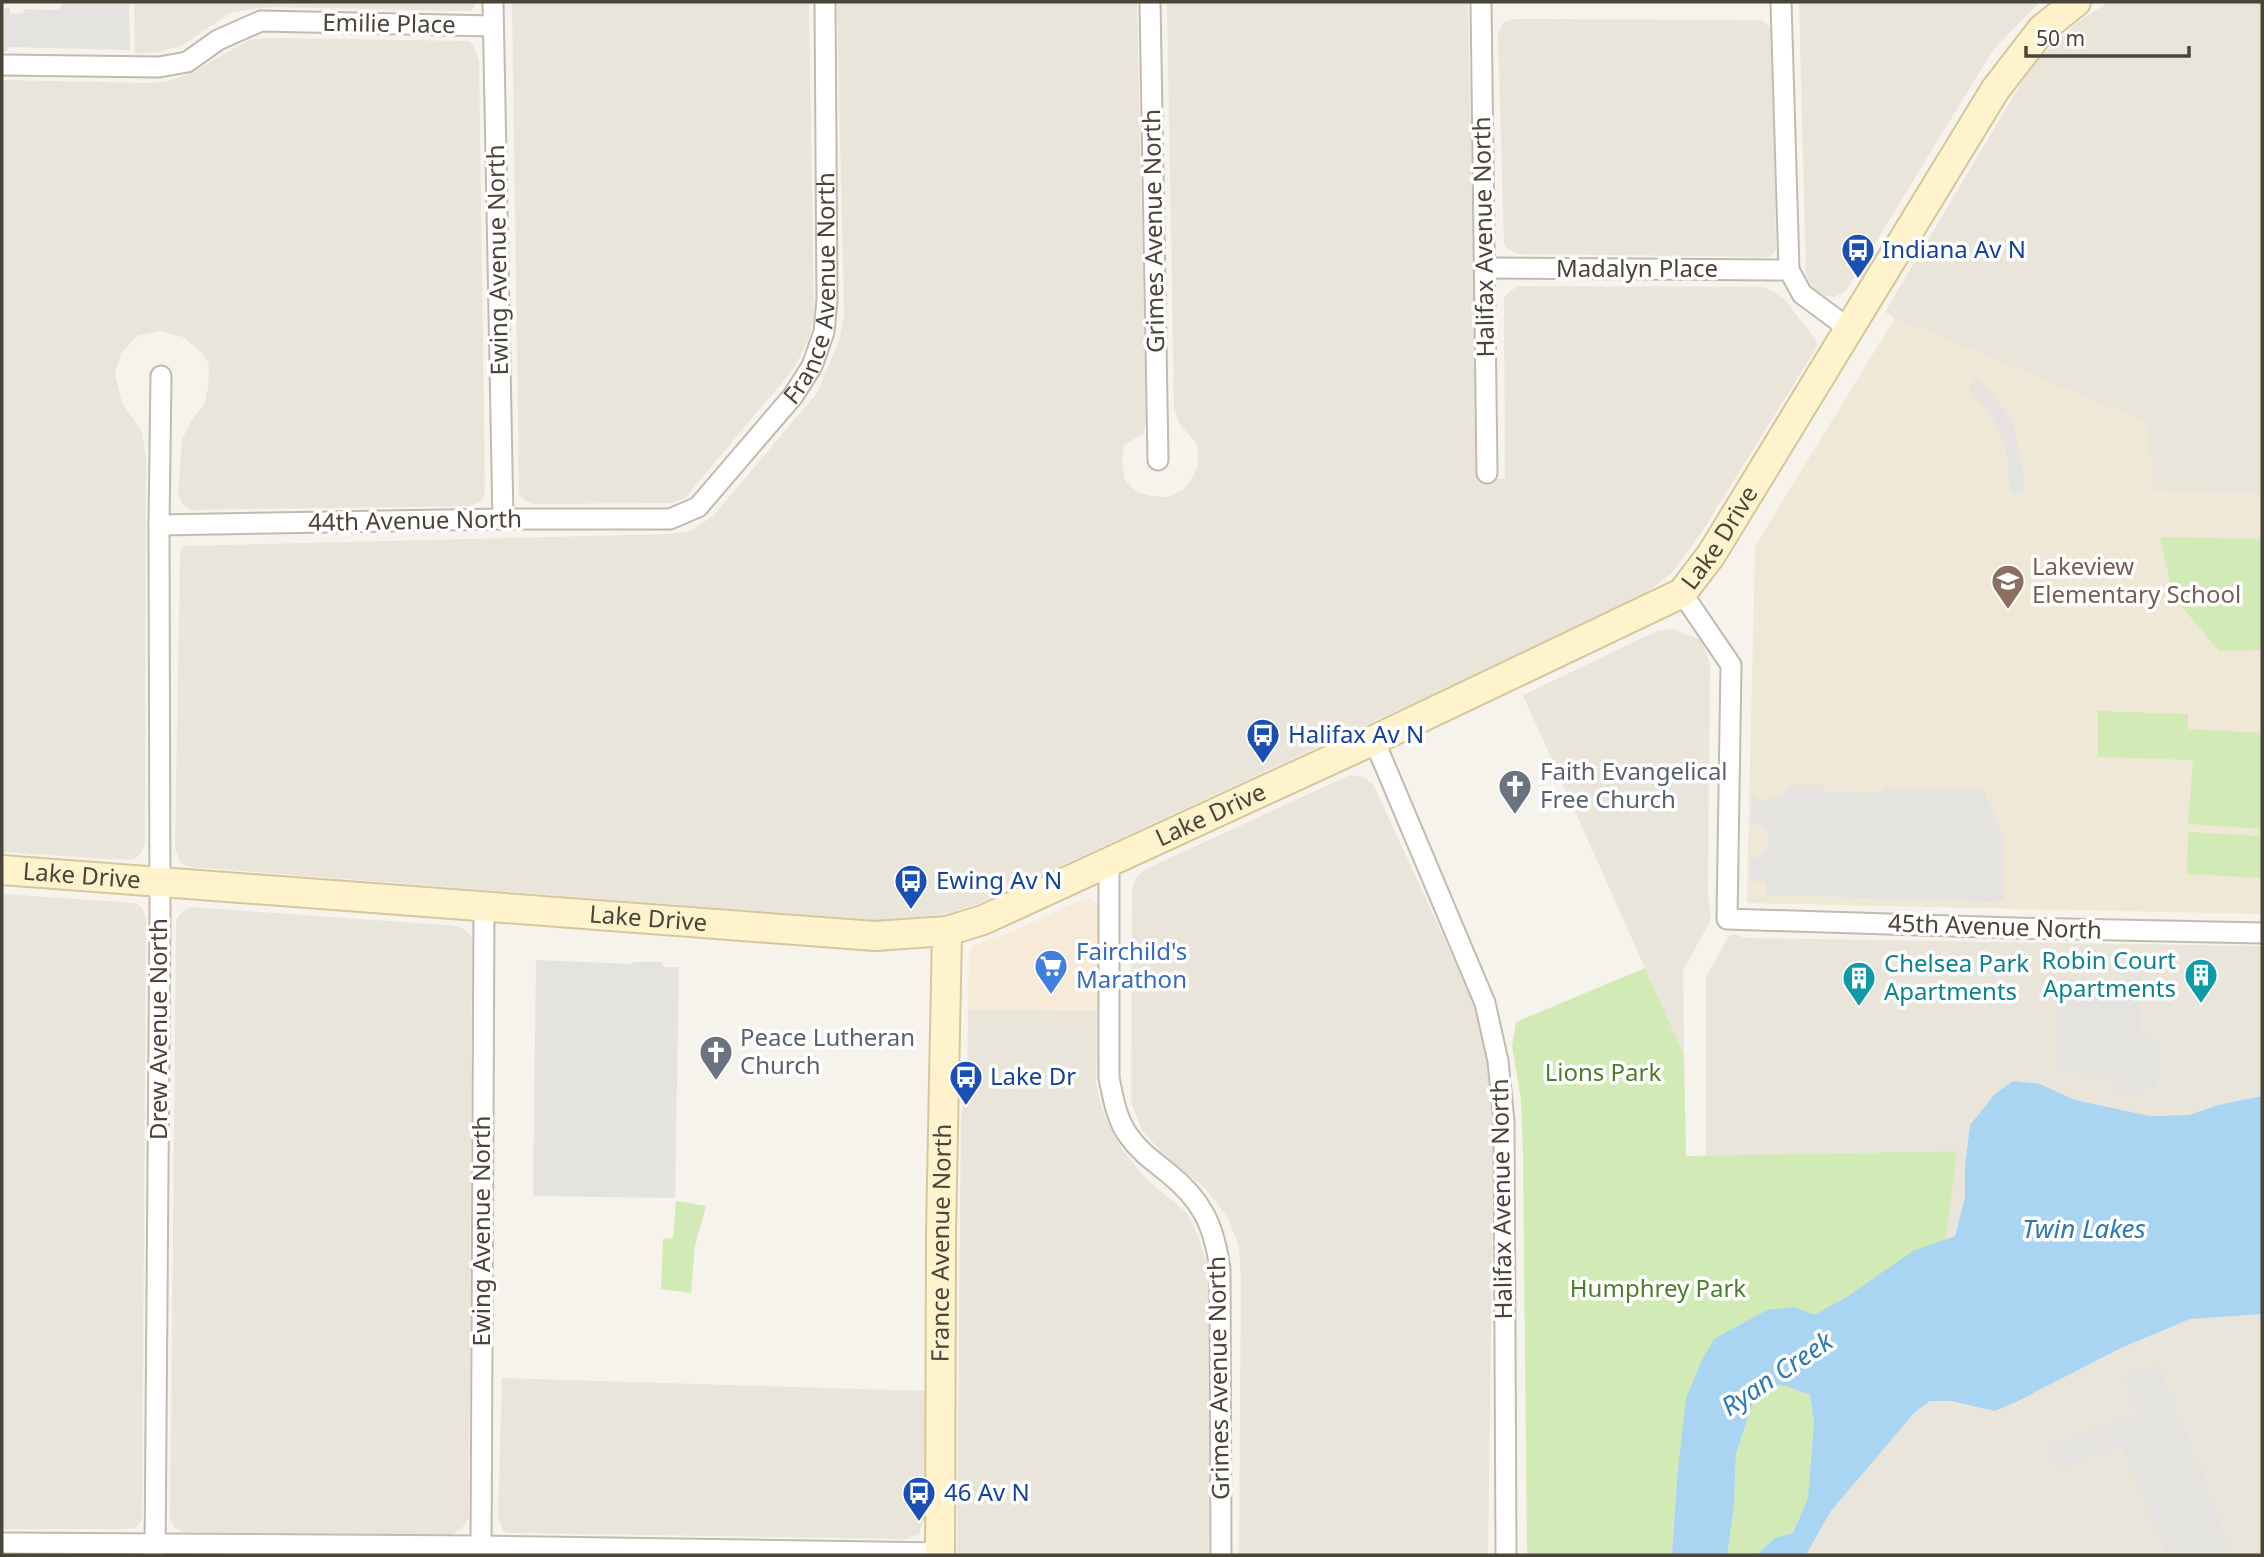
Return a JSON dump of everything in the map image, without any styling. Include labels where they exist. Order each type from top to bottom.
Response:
[{"type":"street","name":"Ewing Avenue North","points":[[493,2],[503,519]]},
{"type":"street","name":"France Avenue North","points":[[670,519],[698,507],[793,396],[812,366],[824,332],[827,300],[825,2]]},
{"type":"street","name":"Grimes Avenue North","points":[[1150,2],[1158,460]]},
{"type":"street","name":"Halifax Avenue North","points":[[1481,2],[1487,473]]},
{"type":"street","points":[[1781,2],[1789,270],[1802,294],[1848,328]]},
{"type":"street","name":"Lake Drive","points":[[2,870],[875,936],[947,931],[983,920],[1374,740],[1682,593],[1711,555],[1995,90],[2042,29],[2076,2]]},
{"type":"street","name":"Emilie Place","points":[[2,65],[159,67],[187,62],[218,40],[261,21],[493,26]]},
{"type":"street","name":"Madalyn Place","points":[[1484,268],[1789,270]]},
{"type":"street","name":"Drew Avenue North","points":[[155,1550],[161,376]]},
{"type":"street","name":"44th Avenue North","points":[[159,525],[670,519]]},
{"type":"street","name":"45th Avenue North","points":[[1682,593],[1731,665],[1727,919],[2262,933]]},
{"type":"street","name":"Halifax Avenue North","points":[[1374,740],[1485,1003],[1498,1061],[1504,1122],[1506,1555]]},
{"type":"street","name":"Grimes Avenue North","points":[[1109,862],[1109,1078],[1114,1106],[1126,1132],[1143,1155],[1188,1190],[1205,1212],[1216,1240],[1220,1269],[1221,1555]]},
{"type":"street","name":"Ewing Avenue North","points":[[481,1551],[484,906]]},
{"type":"street","name":"France Avenue North","points":[[940,1554],[941,1242],[947,931]]},
{"type":"street","points":[[2,1543],[155,1550],[940,1554]]},
{"type":"shaded area","points":[[62,2],[129,2],[130,50],[9,47],[8,51],[2,51],[2,16],[5,8],[10,8],[10,14],[23,13],[24,9],[59,10]]},
{"type":"shaded area","points":[[134,2],[477,2],[471,11],[273,7],[246,10],[230,13],[183,45],[158,52],[135,54]]},
{"type":"shaded area","points":[[512,2],[809,2],[814,316],[809,338],[795,367],[684,499],[670,503],[532,504],[519,496]]},
{"type":"shaded area","points":[[837,2],[1137,2],[1146,417],[1144,433],[1124,445],[1122,463],[1125,480],[1135,491],[1150,496],[1168,497],[1189,483],[1198,467],[1197,444],[1179,423],[1174,409],[1167,2],[1468,2],[1478,479],[1505,479],[1504,298],[1519,286],[1761,287],[1771,290],[1786,301],[1815,339],[1817,347],[1703,530],[1672,573],[1635,601],[980,903],[950,913],[887,921],[191,867],[180,863],[175,846],[180,553],[183,546],[670,534],[690,531],[713,516],[817,393],[839,341],[844,316]]},
{"type":"shaded area","points":[[1799,2],[2040,2],[1993,50],[1846,291],[1834,297],[1823,295],[1812,287],[1806,275]]},
{"type":"shaded area","points":[[2109,2],[2262,2],[2262,495],[2154,491],[1885,312],[2034,62],[2078,22]]},
{"type":"shaded area","points":[[1515,19],[1761,20],[1768,25],[1772,32],[1776,249],[1770,257],[1517,254],[1509,250],[1504,244],[1498,33],[1504,22]]},
{"type":"shaded area","points":[[249,40],[469,41],[474,47],[479,61],[483,500],[471,506],[190,510],[182,504],[178,493],[182,440],[191,421],[204,405],[209,364],[200,351],[183,337],[161,331],[137,336],[121,353],[115,373],[122,403],[142,432],[146,456],[145,843],[142,852],[135,859],[125,860],[2,852],[2,80],[148,83],[169,81],[191,73]]},
{"type":"shaded area","name":"Lakeview Elementary School","points":[[1895,318],[2146,422],[2154,491],[2262,495],[2262,914],[1747,903],[1755,546]]},
{"type":"shaded area","points":[[1978,377],[2013,424],[2024,474],[2025,493],[2010,493],[2007,456],[1999,430],[1985,407],[1968,388]]},
{"type":"shaded area","points":[[1673,629],[1701,640],[1710,663],[1708,893],[1711,920],[1683,970],[1684,1055],[1523,695],[1657,631]]},
{"type":"shaded area","points":[[1350,775],[1365,778],[1373,784],[1474,1003],[1484,1031],[1494,1100],[1488,1555],[1239,1555],[1239,1247],[1228,1218],[1206,1189],[1170,1160],[1142,1131],[1131,1102],[1132,890],[1136,878],[1146,869]]},
{"type":"shaded area","points":[[1790,785],[1824,785],[1825,792],[1882,793],[1883,788],[1983,789],[2004,836],[2004,900],[1996,902],[1767,895],[1766,882],[1750,881],[1751,858],[1758,857],[1765,851],[1769,841],[1765,829],[1751,824],[1752,793],[1758,799],[1768,800],[1784,794]]},
{"type":"shaded area","points":[[2,894],[135,903],[142,908],[146,918],[142,1519],[138,1526],[129,1529],[2,1529]]},
{"type":"shaded area","points":[[1086,898],[1092,899],[1101,908],[1098,1011],[968,1009],[969,952],[973,945],[1013,931]]},
{"type":"shaded area","points":[[191,907],[458,926],[472,938],[469,1518],[462,1528],[451,1535],[182,1532],[175,1528],[170,1519],[176,920]]},
{"type":"shaded area","points":[[1736,934],[1744,938],[2262,946],[2262,1096],[2218,1105],[2189,1115],[2150,1116],[2075,1100],[2040,1084],[1970,1125],[1965,1166],[1965,1197],[1955,1236],[1946,1240],[1956,1151],[1706,1156],[1706,977],[1729,936]]},
{"type":"shaded area","points":[[2115,951],[2136,952],[2139,972],[2139,1038],[2158,1039],[2157,1088],[2143,1088],[2142,1096],[2118,1094],[2119,1077],[2055,1070],[2057,978],[2115,979]]},
{"type":"shaded area","points":[[536,960],[631,964],[661,962],[664,967],[679,967],[675,1198],[533,1196]]},
{"type":"shaded area","points":[[968,1009],[1098,1011],[1096,1085],[1104,1115],[1121,1148],[1145,1178],[1187,1213],[1198,1236],[1207,1264],[1211,1300],[1209,1555],[957,1555],[961,1114],[967,1087]]},
{"type":"shaded area","points":[[2262,1314],[2262,1555],[1806,1555],[1830,1511],[1915,1412],[1930,1401],[1950,1401],[1968,1406],[2018,1401],[2121,1348],[2190,1319]]},
{"type":"shaded area","points":[[2160,1364],[2167,1392],[2171,1390],[2178,1411],[2175,1413],[2182,1430],[2185,1428],[2192,1448],[2189,1449],[2196,1465],[2200,1464],[2210,1503],[2213,1502],[2221,1523],[2218,1524],[2233,1555],[2167,1555],[2122,1446],[2059,1469],[2049,1447],[2138,1413],[2123,1378]]},
{"type":"shaded area","points":[[502,1378],[926,1391],[925,1517],[919,1534],[907,1539],[503,1531],[498,1517]]},
{"type":"green space","points":[[2160,537],[2262,539],[2262,650],[2219,651],[2173,596]]},
{"type":"green space","points":[[2098,711],[2188,714],[2188,729],[2262,733],[2262,829],[2188,824],[2193,760],[2098,757]]},
{"type":"green space","points":[[2188,832],[2262,836],[2262,878],[2187,874]]},
{"type":"green space","name":"Humphrey Park","points":[[1645,968],[1684,1055],[1686,1156],[1957,1151],[1946,1240],[1804,1321],[1677,1479],[1672,1555],[1527,1555],[1523,1154],[1521,1100],[1512,1046],[1516,1022]]},
{"type":"green space","points":[[676,1201],[706,1206],[695,1245],[691,1293],[661,1289],[663,1239],[673,1238]]},
{"type":"green space","points":[[1770,1385],[1786,1386],[1810,1395],[1814,1421],[1808,1498],[1793,1533],[1775,1539],[1757,1555],[1727,1555],[1734,1506],[1736,1454],[1753,1402]]},
{"type":"water","name":"Twin Lakes","points":[[2013,1081],[2040,1084],[2075,1100],[2150,1116],[2189,1115],[2218,1105],[2262,1096],[2262,1314],[2190,1319],[2121,1348],[1995,1411],[1950,1401],[1930,1401],[1915,1412],[1830,1512],[1806,1555],[1757,1555],[1775,1538],[1793,1533],[1808,1498],[1814,1421],[1810,1395],[1786,1386],[1770,1385],[1753,1402],[1736,1454],[1734,1506],[1727,1555],[1672,1555],[1686,1398],[1714,1339],[1767,1310],[1795,1307],[1814,1315],[1848,1296],[1913,1251],[1955,1236],[1965,1197],[1965,1166],[1970,1125],[1995,1094]]},
{"type":"place","name":"Indiana Av N","points":[[1858,280]]},
{"type":"place","name":"Lakeview Elementary School","points":[[2008,611]]},
{"type":"place","name":"Halifax Av N","points":[[1263,765]]},
{"type":"place","name":"Faith Evangelical Free Church","points":[[1515,816]]},
{"type":"place","name":"Ewing Av N","points":[[911,911]]},
{"type":"place","name":"Fairchild's Marathon","points":[[1051,996]]},
{"type":"place","name":"Robin Court Apartments","points":[[2201,1005]]},
{"type":"place","name":"Chelsea Park Apartments","points":[[1859,1008]]},
{"type":"place","name":"Peace Lutheran Church","points":[[716,1082]]},
{"type":"place","name":"Lake Dr","points":[[966,1107]]},
{"type":"place","name":"46 Av N","points":[[919,1523]]},
{"type":"park label","name":"Lions Park","points":[[1603,1073]]},
{"type":"water label","name":"Ryan Creek","points":[[1777,1374]]}]
